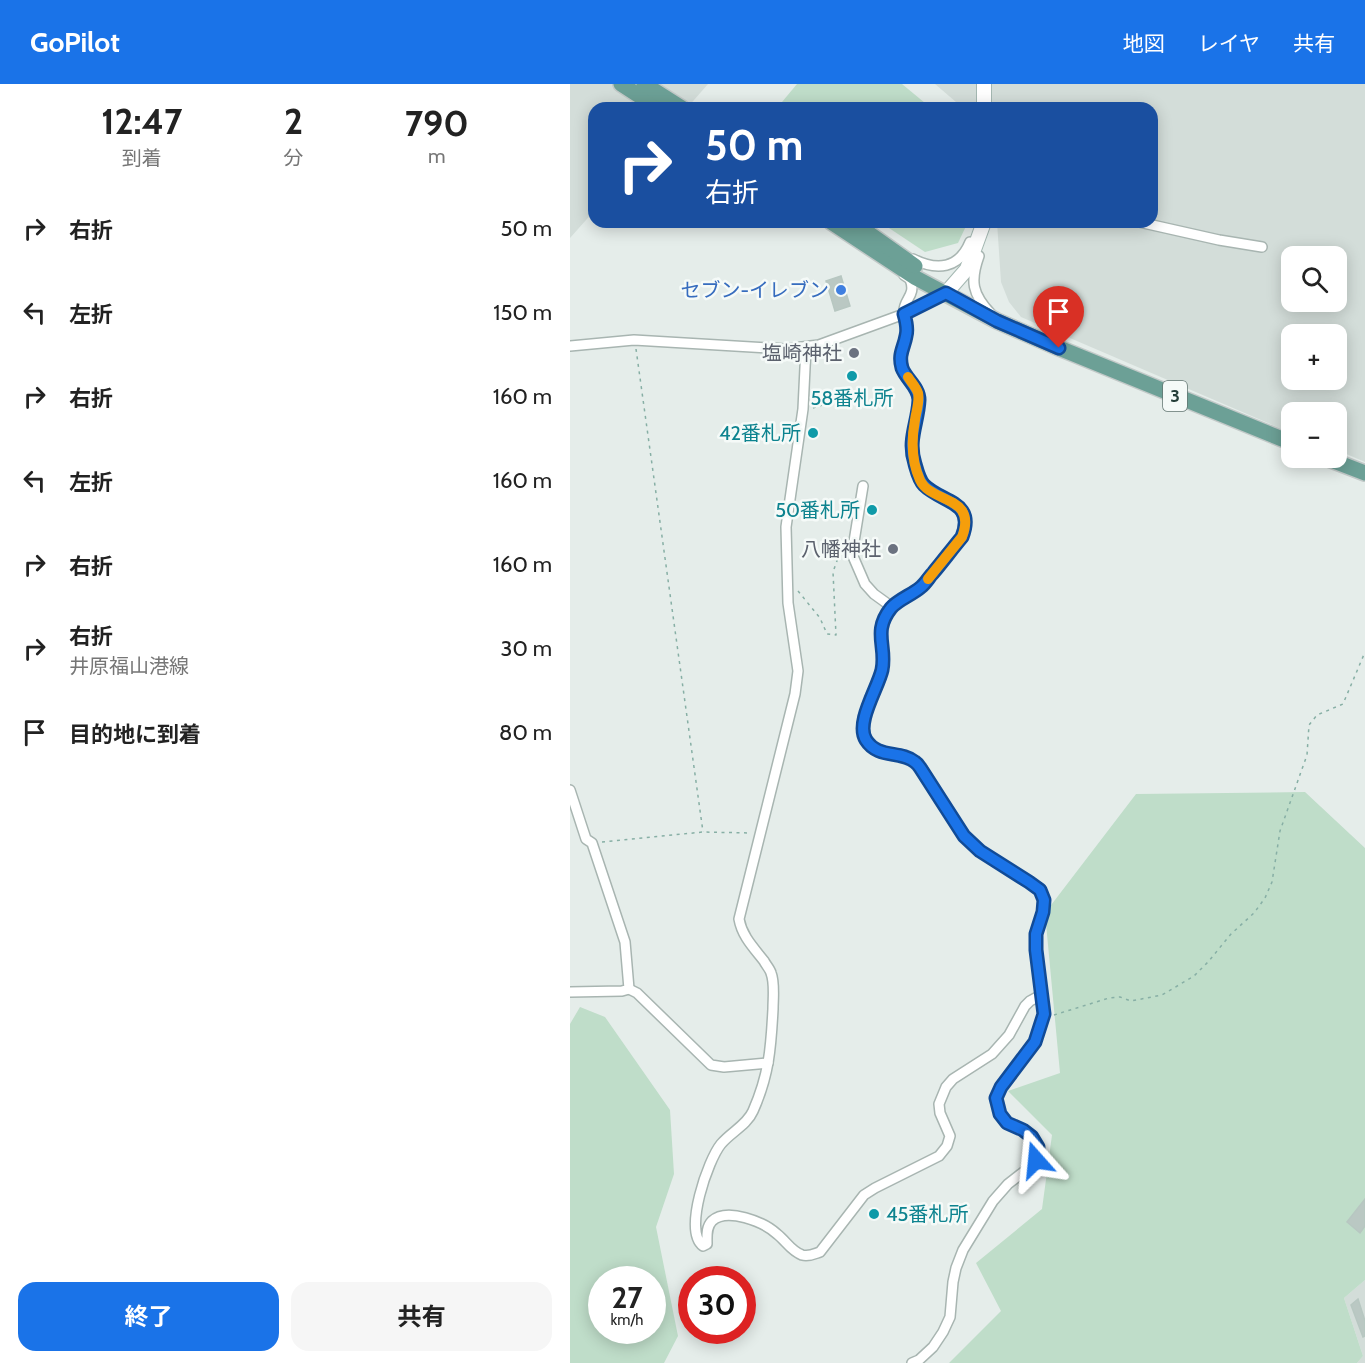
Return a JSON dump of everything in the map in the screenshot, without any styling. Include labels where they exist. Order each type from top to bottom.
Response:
[{"type":"main road","points":[[621,84],[649,102]]},
{"type":"main road","points":[[644,84],[672,102]]},
{"type":"main road","name":"3","points":[[840,228],[916,278],[997,321],[1281,439]]},
{"type":"main road","name":"3","points":[[863,228],[931,278],[946,293]]},
{"type":"main road","points":[[1347,466],[1365,473]]},
{"type":"street","points":[[984,84],[984,102]]},
{"type":"street","points":[[1158,226],[1262,247]]},
{"type":"street","points":[[878,238],[888,241],[914,260],[928,266],[942,266],[952,264],[966,252],[978,228]]},
{"type":"street","points":[[570,346],[634,340],[785,349],[819,345],[904,314],[946,293],[967,269],[982,228]]},
{"type":"street","points":[[987,228],[988,231],[973,275],[974,287],[980,303],[997,321]]},
{"type":"street","points":[[884,257],[912,283],[910,297],[904,305],[907,325],[900,354],[902,368],[917,391],[919,399],[912,441],[913,457],[921,483],[960,507],[966,521],[962,537],[922,587],[892,607],[883,622],[880,634],[882,669],[863,721],[862,730],[866,739],[881,752],[908,758],[915,762],[964,836],[980,851],[1040,890],[1044,900],[1036,934],[1044,1014],[1035,1042],[1001,1087],[996,1098],[1000,1114],[1007,1123],[1032,1137],[1038,1147],[1036,1160],[1008,1184],[993,1202],[963,1250],[953,1282],[950,1317],[933,1347],[920,1360],[912,1363]]},
{"type":"street","points":[[806,347],[803,409],[786,527],[787,589],[798,671],[795,694],[739,919],[741,930],[772,973],[774,993],[771,1046],[767,1075],[749,1119],[721,1143],[712,1156],[698,1199],[696,1217],[700,1243],[704,1246],[707,1244],[708,1229],[713,1220],[729,1215],[750,1218],[767,1227],[778,1234],[792,1250],[802,1255],[810,1256],[820,1252],[864,1195],[939,1156],[947,1146],[950,1136],[940,1113],[939,1104],[946,1087],[953,1079],[992,1054],[1009,1035],[1025,1006],[1041,995]]},
{"type":"street","points":[[862,486],[852,554],[865,584],[892,607]]},
{"type":"street","points":[[570,790],[586,839],[592,843],[625,942],[629,989]]},
{"type":"street","points":[[570,992],[629,989],[637,993],[711,1065],[724,1067],[768,1063]]},
{"type":"path","points":[[634,340],[703,832]]},
{"type":"path","points":[[803,409],[819,407],[858,394]]},
{"type":"path","points":[[787,589],[797,590],[820,618],[827,633],[836,635],[833,572],[844,540]]},
{"type":"path","points":[[1044,1014],[1057,1015],[1109,998],[1120,997],[1131,1001],[1161,995],[1194,976],[1231,934],[1254,913],[1265,898],[1272,882],[1280,831],[1307,755],[1309,725],[1317,715],[1343,704],[1365,652]]},
{"type":"path","points":[[592,843],[703,832],[760,833]]},
{"type":"shaded area","points":[[570,84],[708,84],[692,102],[588,102],[588,218],[570,238]]},
{"type":"shaded area","points":[[935,84],[1365,84],[1365,462],[1347,454],[1347,402],[1281,402],[1281,429],[1021,317],[1009,302],[1001,282],[997,228],[1158,228],[1158,102],[956,102]]},
{"type":"shaded area","points":[[1365,1280],[1365,1363],[1357,1363],[1363,1356],[1344,1298]]},
{"type":"green space","points":[[797,84],[902,84],[924,102],[782,102]]},
{"type":"green space","points":[[889,228],[965,228],[958,243],[925,252]]},
{"type":"green space","points":[[1305,792],[1365,848],[1365,1280],[1344,1298],[1363,1356],[1357,1363],[949,1363],[1001,1311],[976,1263],[1042,1209],[1052,1135],[1008,1091],[1060,1073],[1045,913],[1136,794]]},
{"type":"green space","points":[[580,1007],[605,1017],[670,1110],[674,1174],[656,1227],[664,1266],[588,1266],[588,1344],[666,1344],[666,1277],[678,1336],[664,1363],[570,1363],[570,1024]]},
{"type":"building","points":[[841,276],[850,306],[835,311],[826,281]]},
{"type":"building","points":[[1365,1199],[1365,1226],[1360,1233],[1347,1222]]},
{"type":"building","points":[[1358,1299],[1365,1321],[1365,1336],[1363,1337],[1351,1305]]},
{"type":"slow traffic","points":[[908,377],[919,399],[912,441],[913,457],[921,483],[960,507],[966,521],[962,537],[928,579]]},
{"type":"place","name":"セブン-イレブン","points":[[841,290]]},
{"type":"place","name":"塩崎神社","points":[[854,353]]},
{"type":"place","name":"58番札所","points":[[852,376]]},
{"type":"place","name":"42番札所","points":[[813,433]]},
{"type":"place","name":"50番札所","points":[[872,510]]},
{"type":"place","name":"八幡神社","points":[[893,549]]},
{"type":"place","name":"45番札所","points":[[874,1214]]},
{"type":"route","points":[[1036,1160],[1038,1147],[1032,1137],[1007,1123],[1000,1114],[996,1098],[1001,1087],[1035,1042],[1044,1014],[1036,950],[1036,934],[1044,900],[1040,890],[980,851],[964,836],[915,762],[908,758],[881,752],[866,739],[862,730],[863,721],[882,669],[880,634],[883,622],[892,607],[922,587],[962,537],[966,521],[960,507],[921,483],[913,457],[912,441],[919,399],[917,391],[902,368],[900,354],[907,325],[904,314],[946,293],[997,321],[1059,348]]}]
